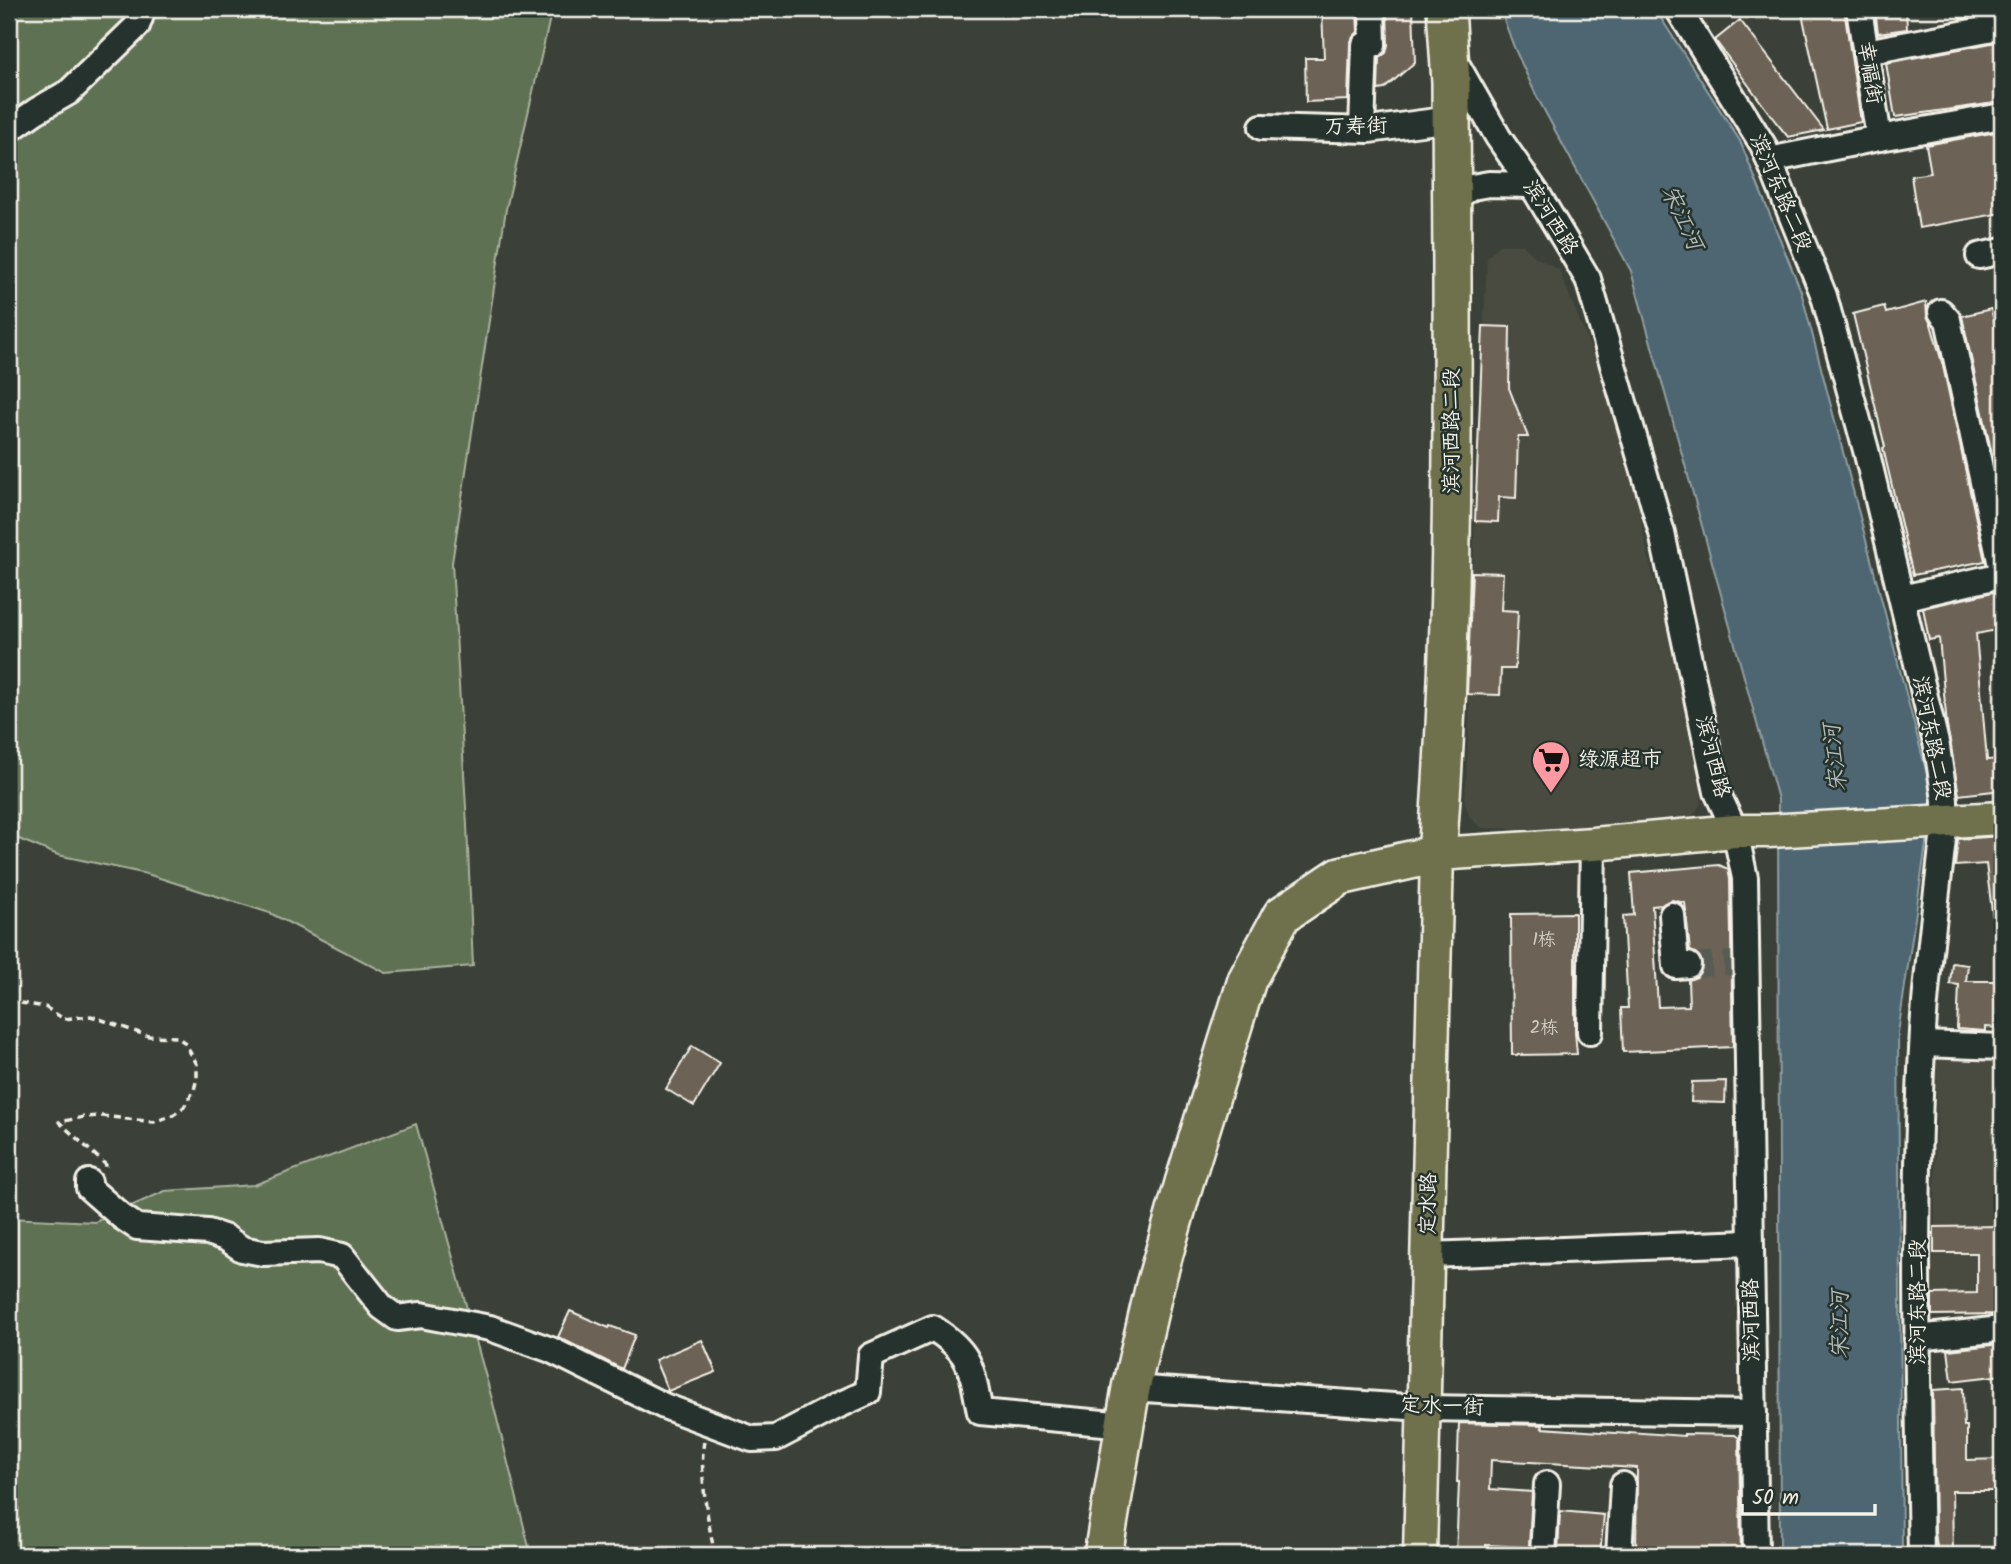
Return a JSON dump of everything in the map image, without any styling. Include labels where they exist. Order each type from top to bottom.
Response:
[{"type":"highway","name":"滨河西路二段","points":[[1437,854],[1442,795],[1452,536],[1451,119],[1446,9]]},
{"type":"highway","points":[[1103,1555],[1131,1388],[1156,1285],[1247,980],[1282,915],[1340,876],[1437,854]]},
{"type":"main road","points":[[1437,854],[1735,831],[2002,818]]},
{"type":"main road","name":"定水路","points":[[1420,1555],[1437,854]]},
{"type":"street","points":[[9,130],[69,92],[137,26],[141,15],[139,9]]},
{"type":"street","points":[[1362,129],[1365,45],[1373,45],[1373,9]]},
{"type":"street","name":"滨河东路二段","points":[[1678,9],[1763,145],[1824,296],[1866,450],[1937,747],[1945,800],[1945,820],[1923,1044],[1917,1338],[1921,1555]]},
{"type":"street","name":"幸福街","points":[[1859,9],[1879,138]]},
{"type":"street","points":[[1866,52],[1998,27]]},
{"type":"street","name":"滨河西路","points":[[1449,52],[1498,137],[1538,195],[1588,279],[1662,533],[1717,792],[1735,831],[1745,878],[1740,963],[1750,1243],[1756,1555]]},
{"type":"street","points":[[1769,160],[2002,116]]},
{"type":"street","name":"万寿街","points":[[1262,127],[1362,129],[1451,119]]},
{"type":"street","points":[[1451,201],[1472,187],[1489,184],[1530,185]]},
{"type":"street","points":[[1902,598],[2002,572],[1948,320],[1941,312]]},
{"type":"street","points":[[1590,1032],[1593,844]]},
{"type":"street","points":[[1672,915],[1676,966],[1688,965]]},
{"type":"street","points":[[1923,1044],[2002,1047]]},
{"type":"street","points":[[89,1182],[89,1188],[137,1227],[208,1232],[226,1238],[242,1249],[263,1253],[319,1251],[342,1256],[382,1307],[397,1318],[421,1315],[490,1328],[551,1350],[664,1406],[752,1439],[776,1438],[868,1392],[871,1356],[933,1328],[962,1351],[972,1370],[980,1412],[1126,1425]]},
{"type":"street","points":[[1428,1255],[1750,1243]]},
{"type":"street","points":[[1917,1338],[2002,1329]]},
{"type":"street","name":"定水一街","points":[[1131,1388],[1423,1408],[1754,1413]]},
{"type":"street","points":[[1543,1555],[1547,1484]]},
{"type":"street","points":[[1619,1555],[1623,1485]]},
{"type":"path","points":[[9,1001],[45,1007],[64,1018],[91,1016],[148,1036],[177,1037],[184,1042],[197,1064],[198,1077],[194,1090],[184,1107],[173,1115],[154,1122],[102,1116],[59,1122],[106,1165],[105,1173],[89,1182]]},
{"type":"path","points":[[708,1422],[702,1453],[709,1530],[715,1555]]},
{"type":"shaded area","points":[[1499,245],[1523,245],[1534,256],[1559,270],[1604,382],[1631,472],[1650,565],[1687,698],[1701,773],[1701,803],[1694,814],[1683,820],[1581,829],[1482,828],[1470,818],[1465,802],[1470,706],[1467,694],[1487,258]]},
{"type":"shaded area","points":[[2002,1054],[2002,1314],[1929,1315],[1934,1253],[1937,1058]]},
{"type":"green space","points":[[9,9],[552,9],[506,209],[452,563],[473,966],[386,973],[270,913],[147,874],[58,855],[9,835]]},
{"type":"green space","points":[[416,1124],[492,1399],[531,1555],[9,1555],[9,1218],[95,1222],[165,1191],[254,1185]]},
{"type":"water","name":"宋江河","points":[[1500,9],[1655,9],[1740,141],[1801,291],[1933,797],[1898,1033],[1902,1555],[1780,1555],[1778,799],[1631,271],[1536,95]]},
{"type":"building","points":[[1357,9],[1358,32],[1350,44],[1348,100],[1306,102],[1305,58],[1324,58],[1322,10]]},
{"type":"building","points":[[1387,9],[1413,9],[1415,62],[1384,89],[1378,90],[1379,58],[1386,53],[1388,45]]},
{"type":"building","points":[[1801,9],[1844,9],[1861,122],[1827,129]]},
{"type":"building","points":[[1875,9],[1906,9],[1907,29],[1878,33]]},
{"type":"building","points":[[1960,9],[2002,9],[2002,13],[1960,19]]},
{"type":"building","points":[[1740,20],[1824,130],[1788,137],[1775,121],[1715,40]]},
{"type":"building","points":[[2002,41],[2002,102],[1895,117],[1886,63]]},
{"type":"building","points":[[2002,131],[2002,213],[1919,228],[1911,176],[1931,173],[1926,145]]},
{"type":"building","points":[[1926,302],[1927,316],[1943,366],[1985,561],[1913,575],[1853,314],[1884,306],[1886,313]]},
{"type":"building","points":[[1991,309],[2002,364],[2002,501],[1962,316]]},
{"type":"building","points":[[1483,326],[1510,327],[1509,388],[1528,437],[1518,437],[1516,498],[1499,497],[1498,522],[1475,521]]},
{"type":"building","points":[[1472,572],[1503,573],[1501,610],[1518,611],[1515,669],[1501,669],[1500,695],[1467,694]]},
{"type":"building","points":[[2002,590],[2002,629],[1976,634],[1987,760],[2002,759],[2002,790],[1959,795],[1947,726],[1939,638],[1929,640],[1923,608]]},
{"type":"building","points":[[2002,836],[2002,919],[1993,919],[1986,864],[1955,866],[1958,839]]},
{"type":"building","points":[[1719,865],[1728,869],[1733,1047],[1623,1052],[1621,1008],[1628,1008],[1623,916],[1634,915],[1631,873]],"holes":[[[1672,900],[1685,903],[1690,951],[1700,956],[1702,971],[1697,977],[1688,980],[1689,1006],[1658,1007],[1652,906]]]},
{"type":"building","points":[[1575,913],[1577,1054],[1512,1055],[1511,914]]},
{"type":"building","points":[[1952,963],[1968,965],[1966,981],[2002,981],[2002,1028],[1985,1027],[1985,1031],[1957,1029],[1959,985],[1950,984]]},
{"type":"building","points":[[692,1046],[720,1063],[694,1106],[666,1089]]},
{"type":"building","points":[[1726,1081],[1725,1103],[1691,1102],[1692,1082]]},
{"type":"building","points":[[2002,1226],[2001,1314],[1932,1315],[1932,1294],[1977,1293],[1977,1253],[1934,1253],[1934,1227]]},
{"type":"building","points":[[570,1311],[609,1328],[610,1326],[635,1335],[622,1369],[558,1337]]},
{"type":"building","points":[[702,1340],[716,1372],[668,1391],[655,1360]]},
{"type":"building","points":[[2002,1344],[2002,1375],[1952,1381],[1948,1350]]},
{"type":"building","points":[[1963,1388],[1967,1460],[2002,1459],[2002,1491],[1952,1491],[1953,1555],[1938,1555],[1935,1532],[1933,1390]]},
{"type":"building","points":[[1459,1423],[1543,1425],[1542,1428],[1629,1434],[1735,1435],[1739,1438],[1741,1555],[1682,1555],[1682,1552],[1636,1551],[1637,1468],[1491,1460],[1490,1489],[1532,1492],[1529,1547],[1486,1545],[1486,1555],[1456,1555]]},
{"type":"building","points":[[1560,1511],[1604,1515],[1600,1555],[1558,1554]]},
{"type":"tunnel","points":[[1688,965],[1734,963]]},
{"type":"place","name":"绿源超市","points":[[1551,794]]}]
